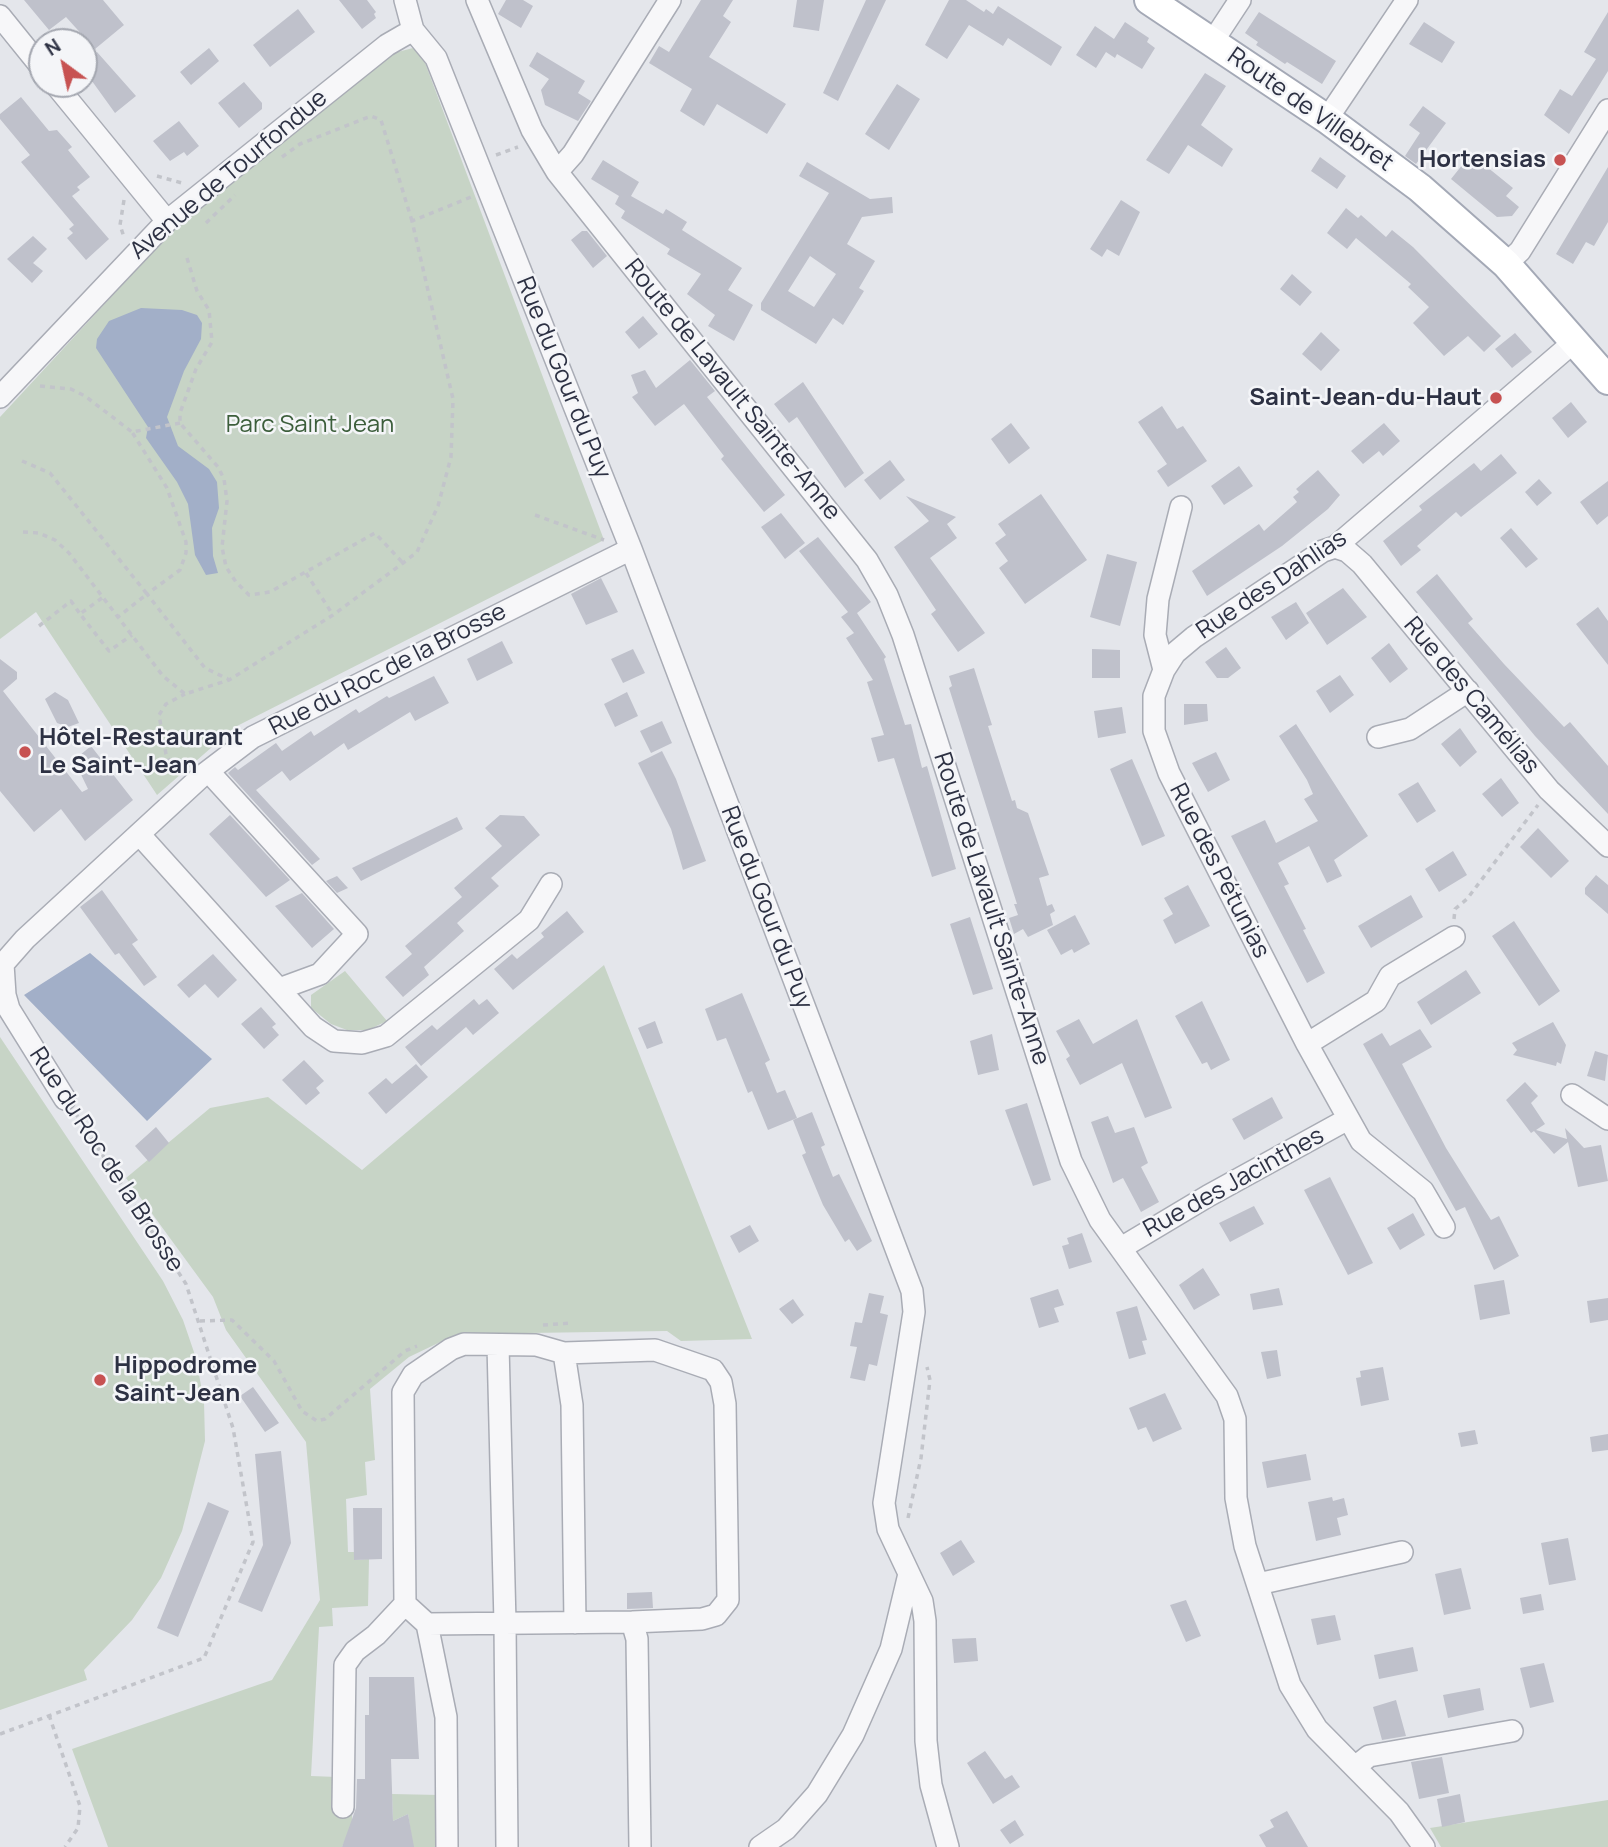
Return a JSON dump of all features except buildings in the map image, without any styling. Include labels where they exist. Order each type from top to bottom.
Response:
[{"type":"main road","name":"Route de Villebret","points":[[1149,0],[1327,119],[1420,188],[1506,264],[1608,380]]},
{"type":"street","name":"Rue du Gour du Puy","points":[[405,0],[413,30],[436,58],[622,553],[902,1260],[914,1312],[884,1503],[888,1529],[922,1601],[925,1621],[926,1741],[931,1785],[948,1847]]},
{"type":"street","name":"Route de Lavault Sainte-Anne","points":[[477,0],[540,146],[557,172],[867,560],[887,595],[904,635],[1071,1161],[1100,1220],[1227,1396],[1235,1419],[1239,1519],[1290,1685],[1317,1729],[1399,1812],[1424,1847]]},
{"type":"street","points":[[557,172],[573,154],[670,0]]},
{"type":"street","points":[[1213,41],[1241,0]]},
{"type":"street","points":[[1327,119],[1407,0]]},
{"type":"street","points":[[0,16],[28,51]]},
{"type":"street","name":"Avenue de Tourfondue","points":[[0,397],[167,221],[387,45],[413,30]]},
{"type":"street","points":[[66,98],[167,221]]},
{"type":"street","points":[[1506,264],[1520,251],[1608,110]]},
{"type":"street","name":"Rue des Dahlias","points":[[1164,670],[1175,653],[1194,637],[1323,551],[1335,547],[1575,341]]},
{"type":"street","points":[[1164,670],[1155,635],[1158,599],[1181,507]]},
{"type":"street","name":"Rue des Camélias","points":[[1335,547],[1348,551],[1362,564],[1549,790],[1608,846]]},
{"type":"street","name":"Rue du Roc de la Brosse","points":[[65,1099],[9,1009],[5,995],[3,964],[25,939],[189,789],[253,737],[622,553]]},
{"type":"street","name":"Rue des Pétunias","points":[[1164,670],[1154,696],[1154,732],[1169,773],[1307,1044],[1361,1141],[1423,1191],[1444,1227]]},
{"type":"street","points":[[1378,737],[1410,729],[1468,691]]},
{"type":"street","points":[[209,772],[356,934],[320,974],[279,989]]},
{"type":"street","points":[[139,834],[313,1027],[334,1041],[362,1043],[386,1037],[529,920],[551,884]]},
{"type":"street","points":[[1307,1044],[1376,1001],[1390,976],[1454,937]]},
{"type":"street","points":[[1572,1095],[1608,1119]]},
{"type":"street","name":"Rue des Jacinthes","points":[[1121,1248],[1208,1196],[1348,1119]]},
{"type":"street","points":[[343,1808],[345,1665],[355,1651],[376,1635],[405,1604],[403,1392],[413,1375],[451,1349],[464,1344],[536,1345],[564,1353],[655,1350],[713,1370],[721,1382],[725,1404],[728,1600],[716,1615],[702,1619],[632,1622],[426,1624]]},
{"type":"street","points":[[498,1345],[507,1847]]},
{"type":"street","points":[[564,1353],[572,1405],[575,1623]]},
{"type":"street","points":[[1258,1584],[1402,1552]]},
{"type":"street","points":[[760,1847],[786,1829],[817,1794],[853,1735],[891,1649],[909,1574]]},
{"type":"street","points":[[405,1604],[426,1624],[446,1717],[447,1847]]},
{"type":"street","points":[[632,1622],[637,1639],[640,1847]]},
{"type":"street","points":[[1355,1767],[1369,1756],[1512,1731]]},
{"type":"path","points":[[189,789],[170,765],[159,715],[166,704],[185,694],[229,680],[333,615],[417,552],[438,506],[451,457],[453,399],[412,221],[381,120],[371,116],[300,144],[278,160]]},
{"type":"path","points":[[491,157],[527,144],[530,151],[540,146]]},
{"type":"path","points":[[205,223],[236,194]]},
{"type":"path","points":[[412,221],[476,195]]},
{"type":"path","points":[[187,258],[197,292],[209,310],[212,342],[196,369],[180,413],[180,422],[224,479],[227,501],[222,547],[226,567],[236,582],[249,595],[270,592],[375,533],[404,563]]},
{"type":"path","points":[[38,386],[71,389],[85,396],[132,432],[167,488],[186,542],[186,554],[180,570],[118,617]]},
{"type":"path","points":[[132,432],[180,422]]},
{"type":"path","points":[[22,461],[50,473],[205,668],[229,680]]},
{"type":"path","points":[[535,515],[604,540],[622,553]]},
{"type":"path","points":[[23,532],[39,533],[55,540],[103,597],[163,676],[185,694]]},
{"type":"path","points":[[306,572],[333,615]]},
{"type":"path","points":[[80,614],[103,597]]},
{"type":"path","points":[[38,626],[71,601],[109,652],[132,635]]},
{"type":"path","points":[[1454,937],[1455,909],[1467,899],[1549,790]]},
{"type":"path","name":"Rue du Roc de la Brosse","points":[[0,1734],[204,1658],[253,1542],[233,1428],[186,1284],[65,1099]]},
{"type":"path","points":[[200,1321],[232,1320],[274,1362],[302,1411],[317,1420],[325,1419],[405,1351],[426,1342]]},
{"type":"path","points":[[533,1325],[572,1323]]},
{"type":"path","points":[[900,1554],[921,1458],[930,1380],[926,1360],[910,1338]]},
{"type":"path","points":[[49,1715],[80,1806],[78,1828],[65,1847]]},
{"type":"green space","name":"Parc Saint Jean","points":[[413,48],[424,60],[604,540],[235,727],[157,795],[36,612],[0,639],[0,417],[173,230],[390,54]]},
{"type":"green space","points":[[604,965],[752,1339],[681,1341],[667,1331],[457,1334],[409,1357],[370,1389],[375,1460],[365,1462],[367,1495],[346,1499],[348,1552],[354,1552],[354,1560],[369,1559],[368,1606],[332,1608],[333,1626],[319,1627],[311,1776],[337,1777],[352,1812],[352,1819],[355,1820],[342,1847],[108,1847],[72,1749],[272,1680],[320,1600],[306,1442],[226,1330],[213,1297],[126,1178],[210,1108],[268,1097],[362,1170]]},
{"type":"green space","points":[[345,971],[387,1021],[368,1030],[347,1030],[331,1024],[311,1008],[311,995]]},
{"type":"green space","name":"Hippodrome Saint-Jean","points":[[0,1037],[163,1281],[183,1320],[196,1358],[204,1402],[205,1441],[182,1531],[161,1578],[132,1620],[84,1670],[87,1680],[0,1710]]},
{"type":"green space","points":[[392,1794],[439,1795],[440,1847],[413,1847],[408,1814],[393,1821]]},
{"type":"green space","points":[[1608,1800],[1608,1847],[1441,1847],[1430,1828]]},
{"type":"water","points":[[141,308],[182,310],[197,315],[202,323],[201,339],[184,371],[167,417],[178,446],[209,469],[217,482],[219,508],[212,528],[213,556],[218,573],[206,575],[195,555],[188,504],[177,482],[146,438],[148,427],[96,348],[97,339],[109,321]]},
{"type":"water","points":[[90,953],[212,1059],[147,1121],[24,995]]},
{"type":"place","name":"Hortensias","points":[[1560,160]]},
{"type":"place","name":"Saint-Jean-du-Haut","points":[[1496,398]]},
{"type":"place","name":"Hôtel-Restaurant Le Saint-Jean","points":[[25,752]]},
{"type":"place","name":"Hippodrome Saint-Jean","points":[[100,1380]]}]
